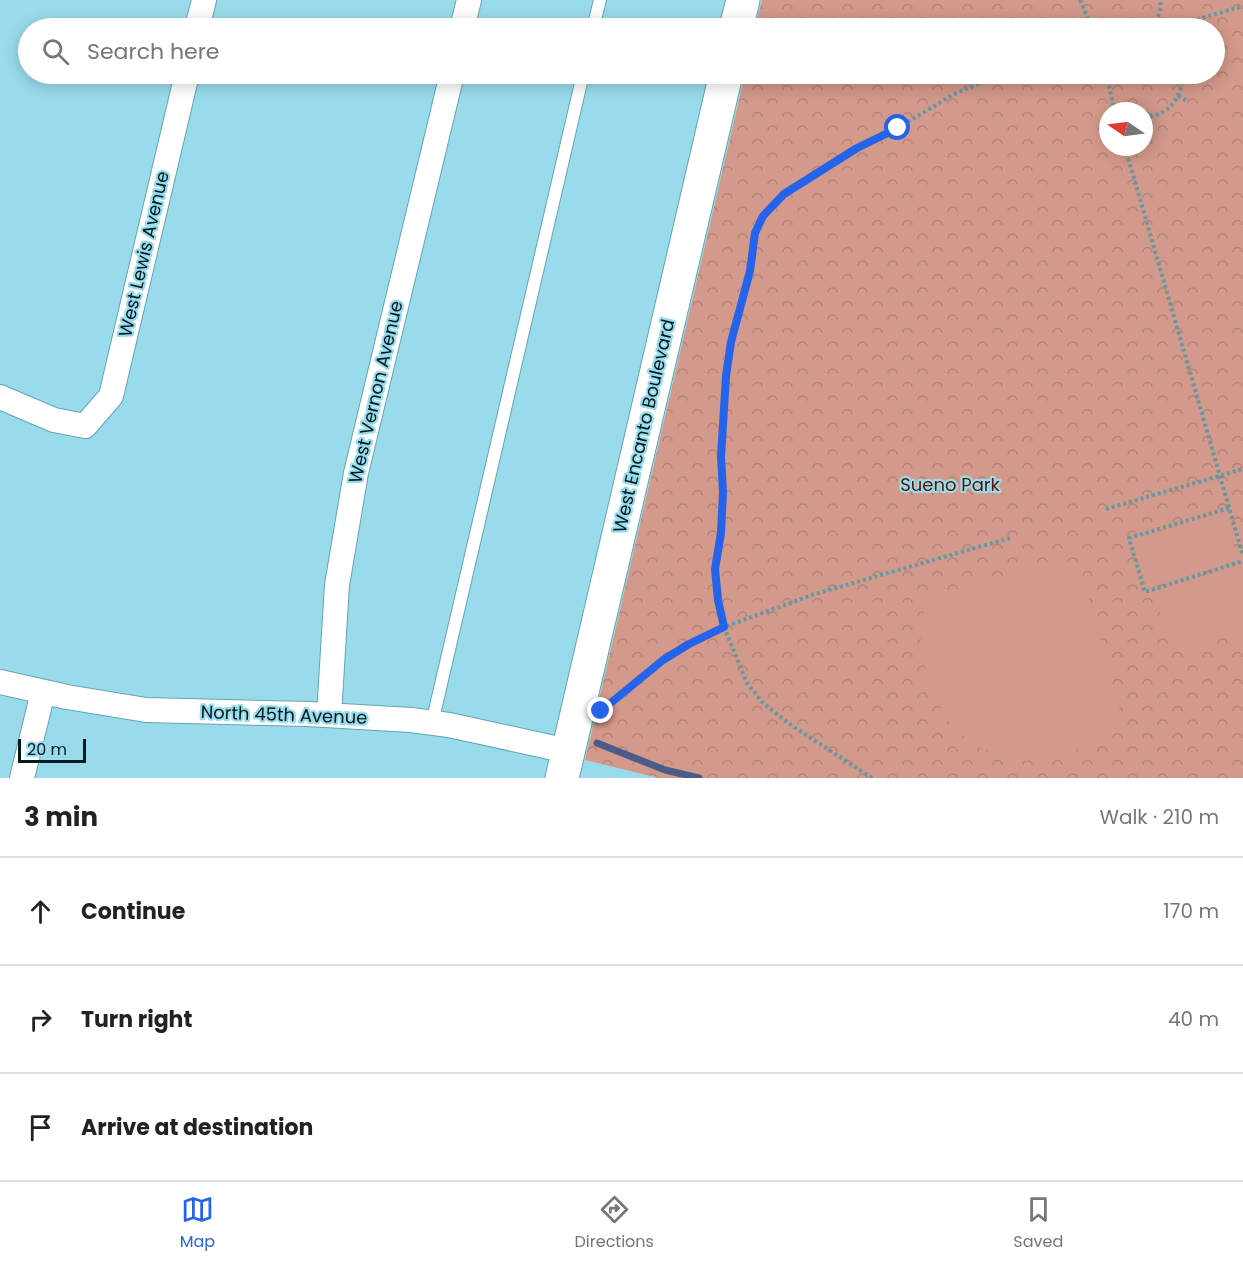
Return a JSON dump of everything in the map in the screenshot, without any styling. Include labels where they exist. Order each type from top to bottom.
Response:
[{"type":"street","points":[[200,18],[204,0]]},
{"type":"street","points":[[464,18],[469,0]]},
{"type":"street","points":[[738,18],[743,0]]},
{"type":"street","name":"West Lewis Avenue","points":[[0,397],[54,420],[85,426],[111,396],[185,84]]},
{"type":"street","name":"West Vernon Avenue","points":[[329,715],[338,585],[356,473],[450,84]]},
{"type":"street","name":"West Encanto Boulevard","points":[[565,764],[724,84]]},
{"type":"street","name":"North 45th Avenue","points":[[0,682],[42,692],[158,711],[329,715],[432,723],[565,764]]},
{"type":"street","points":[[22,778],[42,692]]},
{"type":"lane","points":[[596,18],[600,0]]},
{"type":"lane","points":[[432,723],[581,84]]},
{"type":"path","points":[[1080,0],[1088,18]]},
{"type":"path","points":[[1157,18],[1161,7],[1160,0]]},
{"type":"path","points":[[1202,18],[1243,6]]},
{"type":"path","points":[[872,778],[791,725],[764,704],[747,683],[724,627],[715,569],[721,533],[723,492],[721,457],[726,376],[731,342],[750,271],[755,233],[763,216],[784,194],[857,148],[898,128],[954,94],[978,84]]},
{"type":"path","points":[[1108,84],[1113,102]]},
{"type":"path","points":[[1153,115],[1168,109],[1178,96],[1181,84]]},
{"type":"path","points":[[1178,96],[1187,101]]},
{"type":"path","points":[[1128,156],[1243,556]]},
{"type":"path","points":[[1106,509],[1243,469]]},
{"type":"path","points":[[1229,508],[1129,538],[1144,592],[1243,561]]},
{"type":"path","points":[[601,711],[663,660],[724,627],[815,594],[1010,538]]},
{"type":"green space","name":"Sueno Park","points":[[762,0],[1243,0],[1243,778],[659,778],[585,760],[743,84],[1225,84],[1225,18],[758,18]]},
{"type":"green space","points":[[1224,512],[1238,561],[1147,588],[1132,540]]},
{"type":"green space","points":[[1063,559],[1081,569],[1123,720],[1093,744],[1057,756],[1018,762],[975,746],[944,717],[928,677],[920,645],[925,601]]},
{"type":"green space","points":[[1243,565],[1243,631],[1171,652],[1154,591]]},
{"type":"waterway","points":[[597,743],[665,770],[699,778]]},
{"type":"route","points":[[601,711],[663,660],[724,627],[715,569],[721,533],[723,492],[721,457],[726,376],[731,342],[750,271],[755,233],[763,216],[784,194],[857,148],[898,128]]}]
